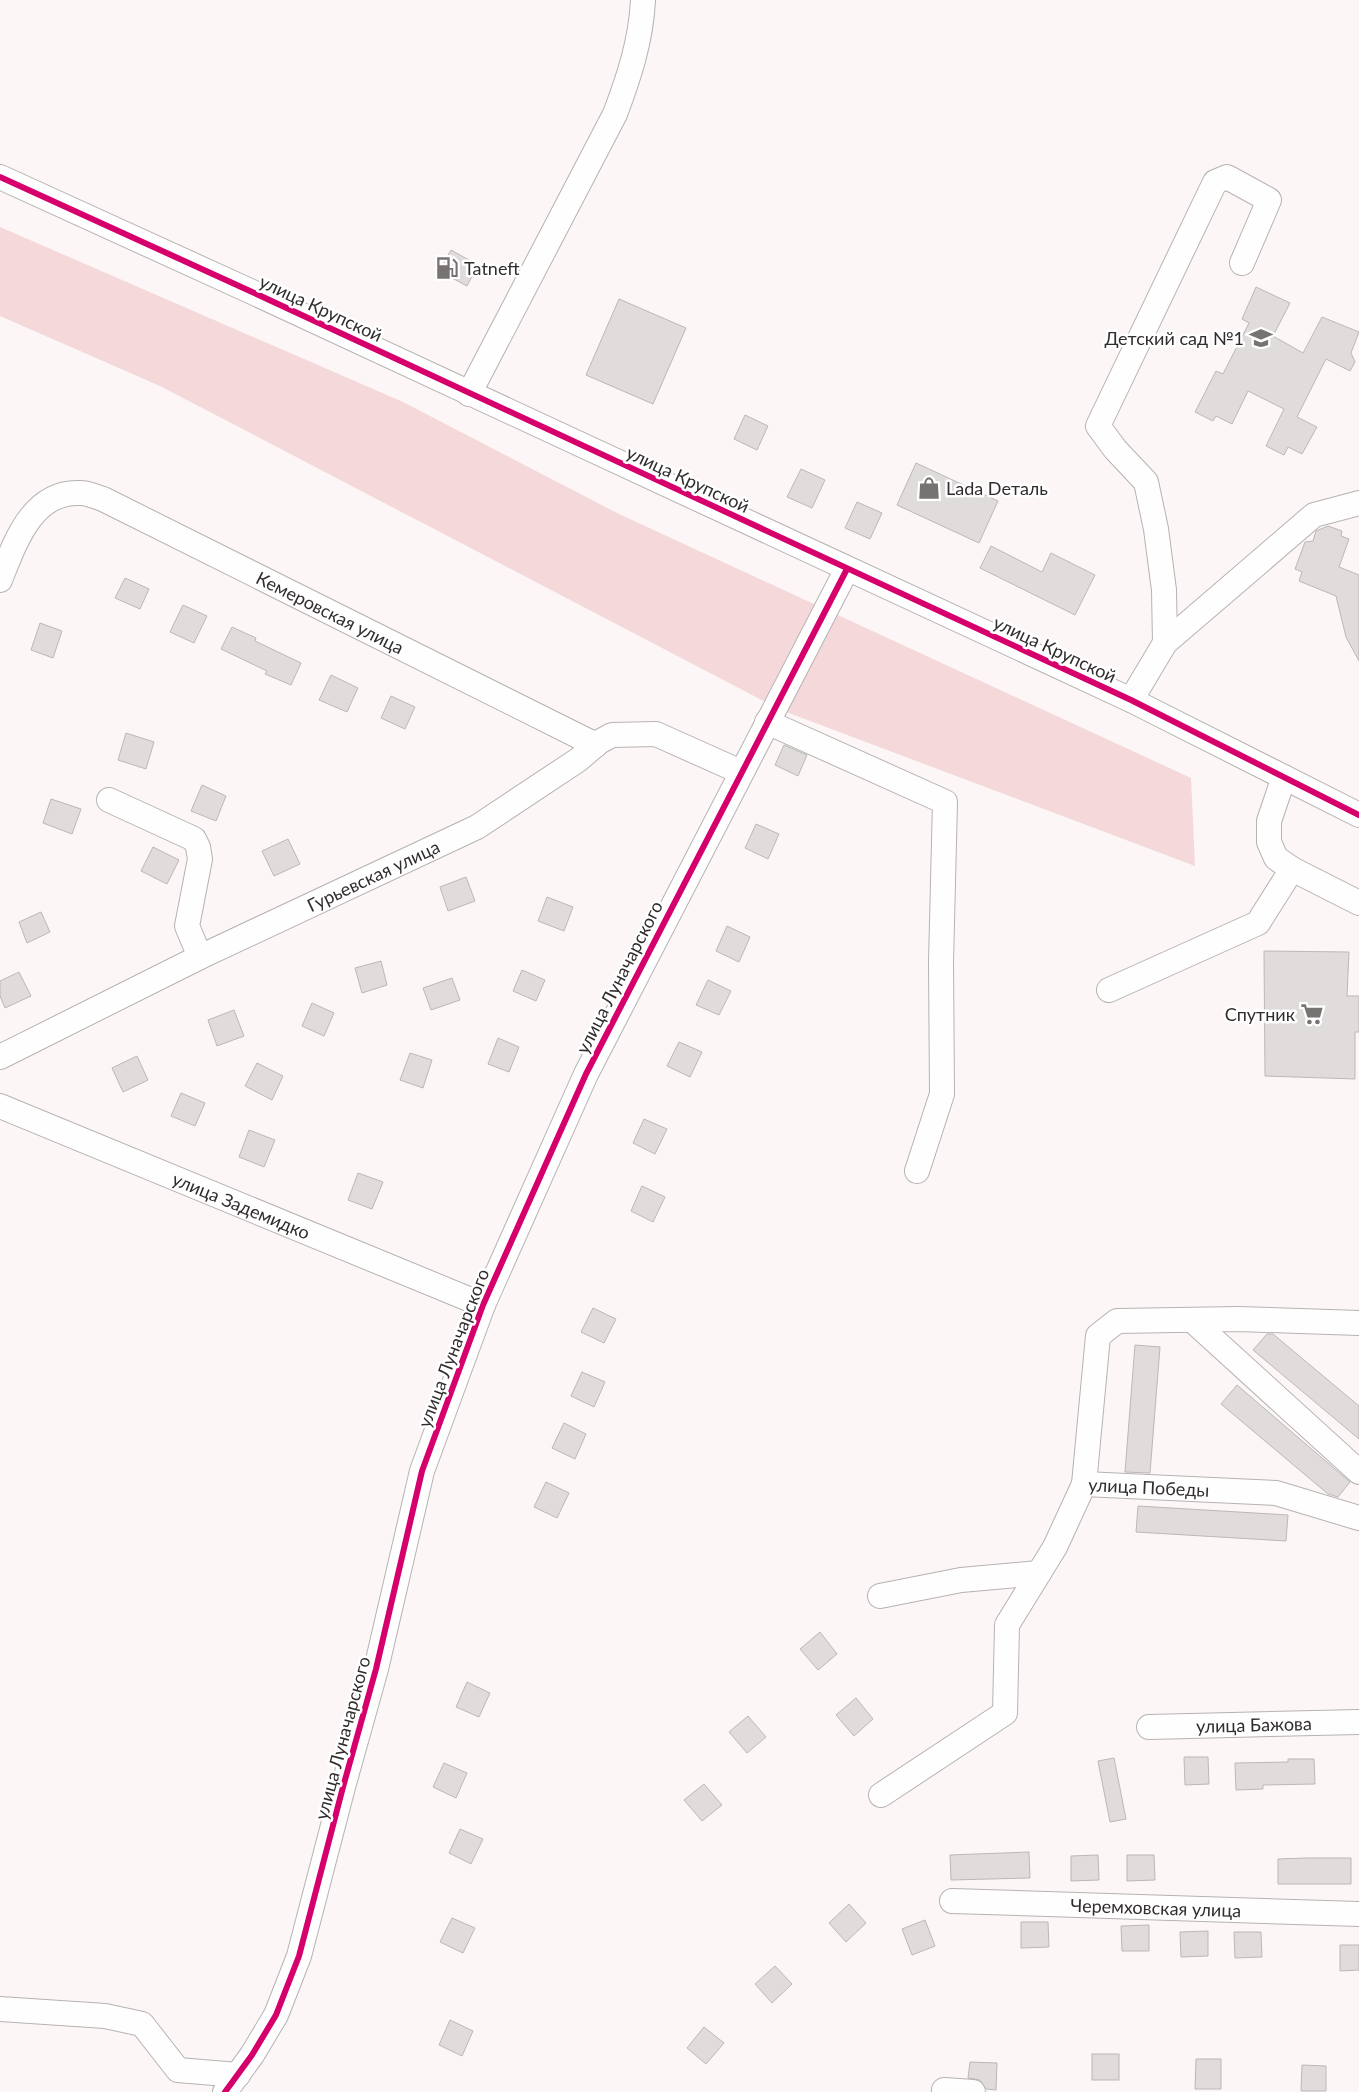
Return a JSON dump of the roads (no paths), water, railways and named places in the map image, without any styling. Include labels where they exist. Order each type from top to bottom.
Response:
[{"type":"street","points":[[469,394],[615,114],[631,73],[642,28],[644,0]]},
{"type":"street","name":"улица Крупской","points":[[0,177],[1131,700],[1359,815]]},
{"type":"street","points":[[1165,643],[1164,590],[1156,529],[1146,482],[1115,449],[1098,426],[1215,182],[1227,177],[1269,200],[1242,263]]},
{"type":"street","name":"Кемеровская улица","points":[[0,580],[14,546],[29,518],[44,503],[60,496],[81,493],[103,499],[237,567],[524,707],[596,745]]},
{"type":"street","points":[[1131,700],[1165,643],[1314,516],[1359,503]]},
{"type":"street","name":"улица Луначарского","points":[[231,2084],[252,2055],[276,2015],[299,1956],[376,1669],[422,1471],[483,1304],[586,1074],[847,569]]},
{"type":"street","points":[[767,722],[945,802],[942,1094],[917,1171]]},
{"type":"street","name":"Гурьевская улица","points":[[0,1057],[200,957],[477,827],[578,760],[612,735],[656,734],[741,772]]},
{"type":"street","points":[[1284,778],[1269,821],[1269,842],[1276,858],[1292,870],[1359,902]]},
{"type":"street","points":[[109,800],[194,839],[198,847],[200,859],[187,926],[200,957]]},
{"type":"street","points":[[1110,990],[1258,924],[1292,870]]},
{"type":"street","name":"улица Задемидко","points":[[0,1106],[483,1304]]},
{"type":"street","points":[[1192,1320],[1238,1319],[1359,1323]]},
{"type":"street","points":[[1192,1320],[1359,1472]]},
{"type":"street","name":"улица Победы","points":[[1192,1320],[1117,1321],[1098,1336],[1084,1484],[1276,1493],[1359,1518]]},
{"type":"street","points":[[881,1795],[1005,1713],[1007,1625],[1055,1547],[1084,1484]]},
{"type":"street","points":[[880,1596],[961,1580],[1039,1573]]},
{"type":"street","name":"улица Бажова","points":[[1149,1727],[1359,1722]]},
{"type":"street","name":"Черемховская улица","points":[[952,1901],[1359,1914]]},
{"type":"street","points":[[0,2009],[105,2016],[142,2024],[178,2070],[231,2084]]},
{"type":"street","points":[[944,2090],[973,2092]]},
{"type":"place","name":"Tatneft","points":[[447,268]]},
{"type":"place","name":"Детский сад №1","points":[[1261,338]]},
{"type":"place","name":"Lada Dеталь","points":[[929,488]]},
{"type":"place","name":"Спутник","points":[[1312,1014]]}]
